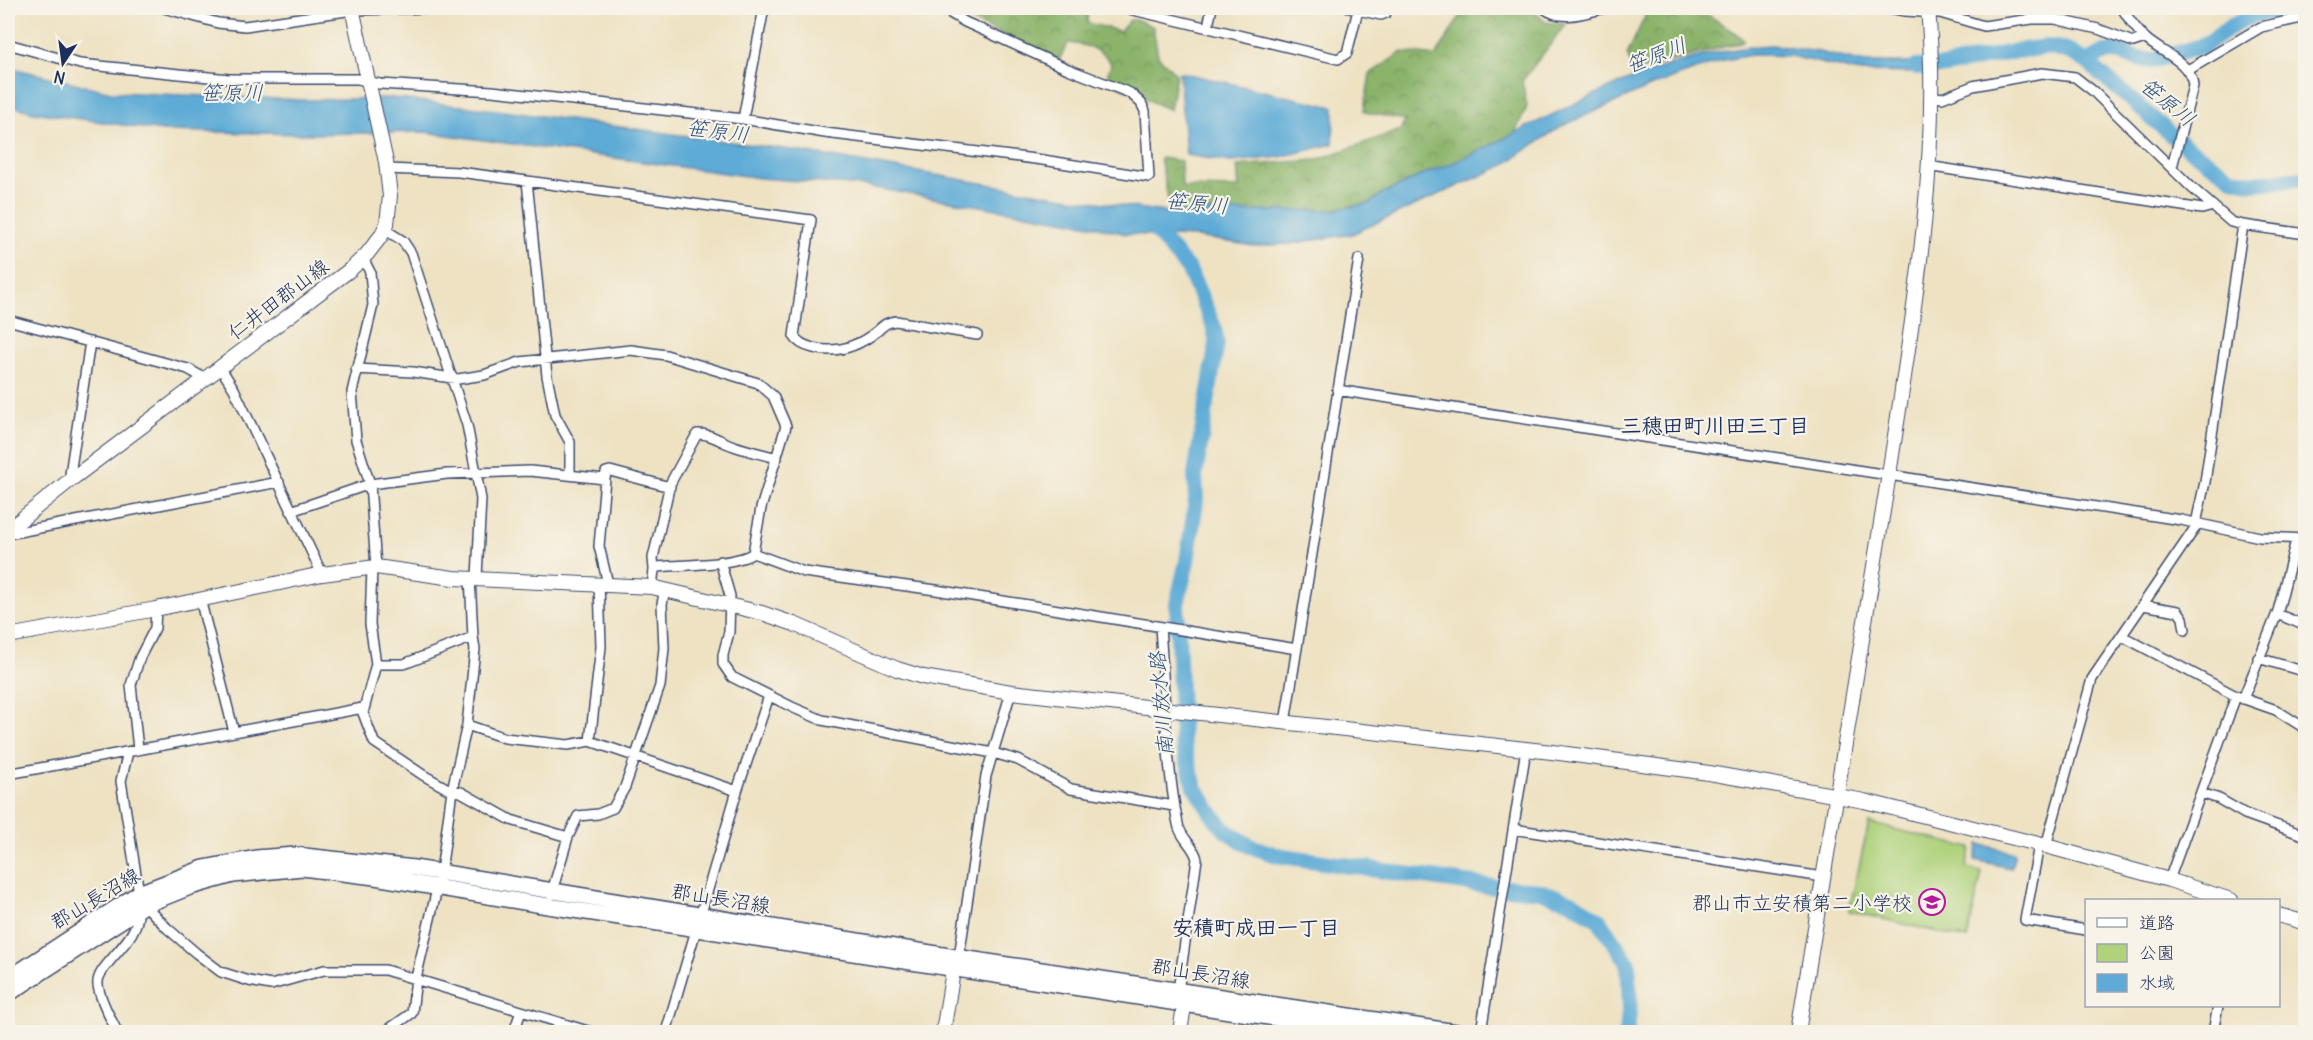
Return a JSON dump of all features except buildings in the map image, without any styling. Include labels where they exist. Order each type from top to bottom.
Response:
[{"type":"main road","name":"郡山長沼線","points":[[8,979],[141,902],[233,875],[302,868],[439,880],[1182,997],[1456,1032]]},
{"type":"main road","name":"郡山長沼線","points":[[8,994],[141,902]]},
{"type":"main road","name":"郡山長沼線","points":[[1182,997],[1365,1032]]},
{"type":"street","points":[[165,8],[218,23],[245,26],[353,9],[432,8]]},
{"type":"street","points":[[743,119],[764,8]]},
{"type":"street","points":[[8,44],[80,64],[229,79],[345,78],[367,84],[492,91],[743,119],[825,133],[1043,160],[1149,177],[1145,111],[1141,103],[1130,93],[1068,69],[965,22],[942,8]]},
{"type":"street","points":[[1125,8],[1208,26],[1338,59],[1347,53],[1353,9],[1381,15],[1386,13],[1387,8]]},
{"type":"street","points":[[1208,26],[1212,8]]},
{"type":"street","points":[[1544,8],[1566,16],[1605,8]]},
{"type":"street","points":[[1890,8],[1905,11],[1928,9],[1984,26],[2032,19],[2055,19],[2098,29],[2133,42],[2148,40]]},
{"type":"street","points":[[2122,8],[2148,40],[2187,69],[2192,77],[2193,86],[2172,167]]},
{"type":"street","name":"仁井田郡山線","points":[[8,532],[69,481],[363,258],[374,246],[384,229],[390,196],[386,166],[353,9]]},
{"type":"street","points":[[1798,1032],[1888,475],[1920,257],[1930,96],[1928,9]]},
{"type":"street","points":[[2187,69],[2261,27],[2306,17]]},
{"type":"street","points":[[1930,96],[1942,98],[1973,86],[2042,73],[2075,77],[2093,91],[2231,222],[2306,234]]},
{"type":"street","points":[[386,166],[459,172],[811,220],[794,336],[798,342],[808,347],[832,350],[855,346],[888,322],[896,321],[977,335]]},
{"type":"street","points":[[1927,166],[2198,208],[2209,209],[2213,206]]},
{"type":"street","points":[[527,181],[547,376],[554,412],[570,442],[570,475]]},
{"type":"street","points":[[2085,930],[2025,920],[2043,846],[2060,801],[2088,690],[2096,672],[2192,535],[2197,523],[2243,225]]},
{"type":"street","points":[[384,229],[403,241],[411,253],[467,425],[481,499],[473,577],[475,649],[468,725],[452,790],[439,880],[416,978],[412,1013],[385,1032]]},
{"type":"street","points":[[363,258],[370,272],[373,305],[352,392],[356,440],[370,484],[374,568],[370,624],[376,664],[363,708],[371,736],[374,742],[414,771],[511,820],[568,837]]},
{"type":"street","points":[[1285,723],[1359,259]]},
{"type":"street","points":[[8,320],[188,369],[204,378]]},
{"type":"street","points":[[69,481],[90,342]]},
{"type":"street","points":[[357,369],[413,372],[452,378],[484,375],[520,362],[619,351],[644,351],[666,355],[758,383],[773,396],[785,420],[785,433],[760,508],[753,553]]},
{"type":"street","points":[[220,367],[234,389],[322,574]]},
{"type":"street","points":[[1337,390],[2197,523],[2260,537],[2301,540],[2277,614],[2201,793],[2169,880]]},
{"type":"street","points":[[550,899],[568,837],[579,815],[598,814],[613,808],[621,797],[662,679],[664,630],[662,604],[653,558],[670,487],[697,434],[702,433],[720,439],[731,446],[777,458]]},
{"type":"street","points":[[291,511],[370,484],[427,476],[530,471],[605,479]]},
{"type":"street","points":[[590,741],[601,647],[604,584],[599,546],[606,472],[610,471],[670,487]]},
{"type":"street","points":[[8,532],[279,482]]},
{"type":"street","points":[[753,553],[804,572],[936,590],[1297,649]]},
{"type":"street","points":[[654,569],[746,557],[753,553]]},
{"type":"street","points":[[720,561],[730,589],[729,632],[723,655],[724,668],[732,677],[812,716],[862,729],[885,730],[1018,760],[1071,789],[1174,806]]},
{"type":"street","points":[[8,636],[156,609],[322,574],[374,568],[453,578],[473,577],[658,588],[730,605],[794,624],[897,669],[923,677],[1011,692],[1526,749],[1709,773],[1836,795],[2043,846],[2169,880],[2228,899]]},
{"type":"street","points":[[200,599],[234,732]]},
{"type":"street","points":[[2143,605],[2178,611],[2183,618],[2185,630]]},
{"type":"street","points":[[138,749],[131,685],[140,657],[155,628],[156,609]]},
{"type":"street","points":[[2277,614],[2306,626]]},
{"type":"street","points":[[1160,627],[1174,806],[1181,835],[1196,854],[1197,859],[1180,1032]]},
{"type":"street","points":[[2122,636],[2240,697],[2276,710],[2304,724]]},
{"type":"street","points":[[376,664],[404,664],[473,637]]},
{"type":"street","points":[[2258,658],[2306,672]]},
{"type":"street","points":[[943,1032],[981,805],[1011,692]]},
{"type":"street","points":[[666,1032],[737,791],[769,696]]},
{"type":"street","points":[[8,774],[363,708]]},
{"type":"street","points":[[468,725],[505,738],[568,745],[590,741],[737,791]]},
{"type":"street","points":[[1481,1032],[1526,749]]},
{"type":"street","points":[[117,1032],[100,993],[98,981],[133,932],[141,902],[121,781],[128,752]]},
{"type":"street","points":[[2201,793],[2219,799],[2245,814],[2306,836]]},
{"type":"street","points":[[1514,829],[1822,877]]},
{"type":"street","points":[[141,902],[166,928],[221,972],[249,981],[271,985],[324,970],[385,970],[591,1032]]},
{"type":"street","points":[[2280,916],[2306,923]]},
{"type":"street","points":[[2213,1032],[2218,1007]]},
{"type":"street","points":[[514,1032],[521,1011]]},
{"type":"green space","points":[[952,8],[1088,8],[1087,23],[1120,31],[1130,20],[1138,20],[1153,27],[1158,56],[1176,74],[1170,110],[1106,80],[1111,64],[1108,59],[1092,48],[1068,43],[1059,60],[962,16]]},
{"type":"green space","points":[[1465,8],[1531,8],[1545,22],[1566,24],[1522,81],[1527,107],[1514,135],[1382,194],[1370,203],[1333,210],[1171,213],[1160,158],[1181,161],[1182,187],[1239,188],[1237,166],[1316,160],[1401,130],[1405,120],[1364,112],[1370,74],[1402,52],[1436,56]]},
{"type":"green space","points":[[1649,8],[1697,8],[1736,33],[1744,41],[1635,71],[1627,55]]},
{"type":"green space","points":[[1869,823],[1971,848],[1966,868],[1982,872],[1967,939],[1849,911]]},
{"type":"water","points":[[1771,45],[1819,52],[1865,63],[1925,63],[1924,73],[1859,72],[1791,56],[1751,55],[1724,60],[1654,85],[1562,126],[1502,166],[1352,234],[1288,244],[1254,246],[1196,237],[1126,234],[1091,225],[863,186],[760,178],[425,132],[304,134],[163,131],[34,112],[8,105],[8,67],[111,92],[305,100],[392,98],[503,111],[791,150],[1051,195],[1171,213],[1333,210],[1370,203],[1382,194],[1453,163],[1607,89],[1647,73],[1729,50]]},
{"type":"water","points":[[1179,72],[1334,107],[1333,144],[1280,157],[1231,162],[1186,155]]},
{"type":"water","points":[[1979,844],[2015,853],[2011,868],[1975,860]]},
{"type":"waterway","points":[[2087,62],[2108,52],[2117,52],[2139,59],[2158,59],[2205,45],[2233,25],[2253,15],[2300,8]]},
{"type":"waterway","name":"笹原川","points":[[1916,67],[1946,66],[2016,51],[2047,47],[2067,50],[2087,62],[2182,144],[2232,178],[2254,183],[2306,178]]},
{"type":"waterway","name":"南川放水路","points":[[1147,221],[1189,270],[1213,325],[1217,342],[1195,475],[1196,501],[1187,561],[1177,604],[1182,742],[1195,787],[1213,816],[1226,831],[1250,846],[1276,855],[1486,886],[1540,891],[1572,902],[1599,920],[1628,963],[1630,1004],[1627,1032]]},
{"type":"place","name":"郡山市立安積第二小学校","points":[[1932,902]]},
{"type":"district","name":"三穂田町川田三丁目","points":[[1715,425]]},
{"type":"district","name":"安積町成田一丁目","points":[[1256,927]]}]
